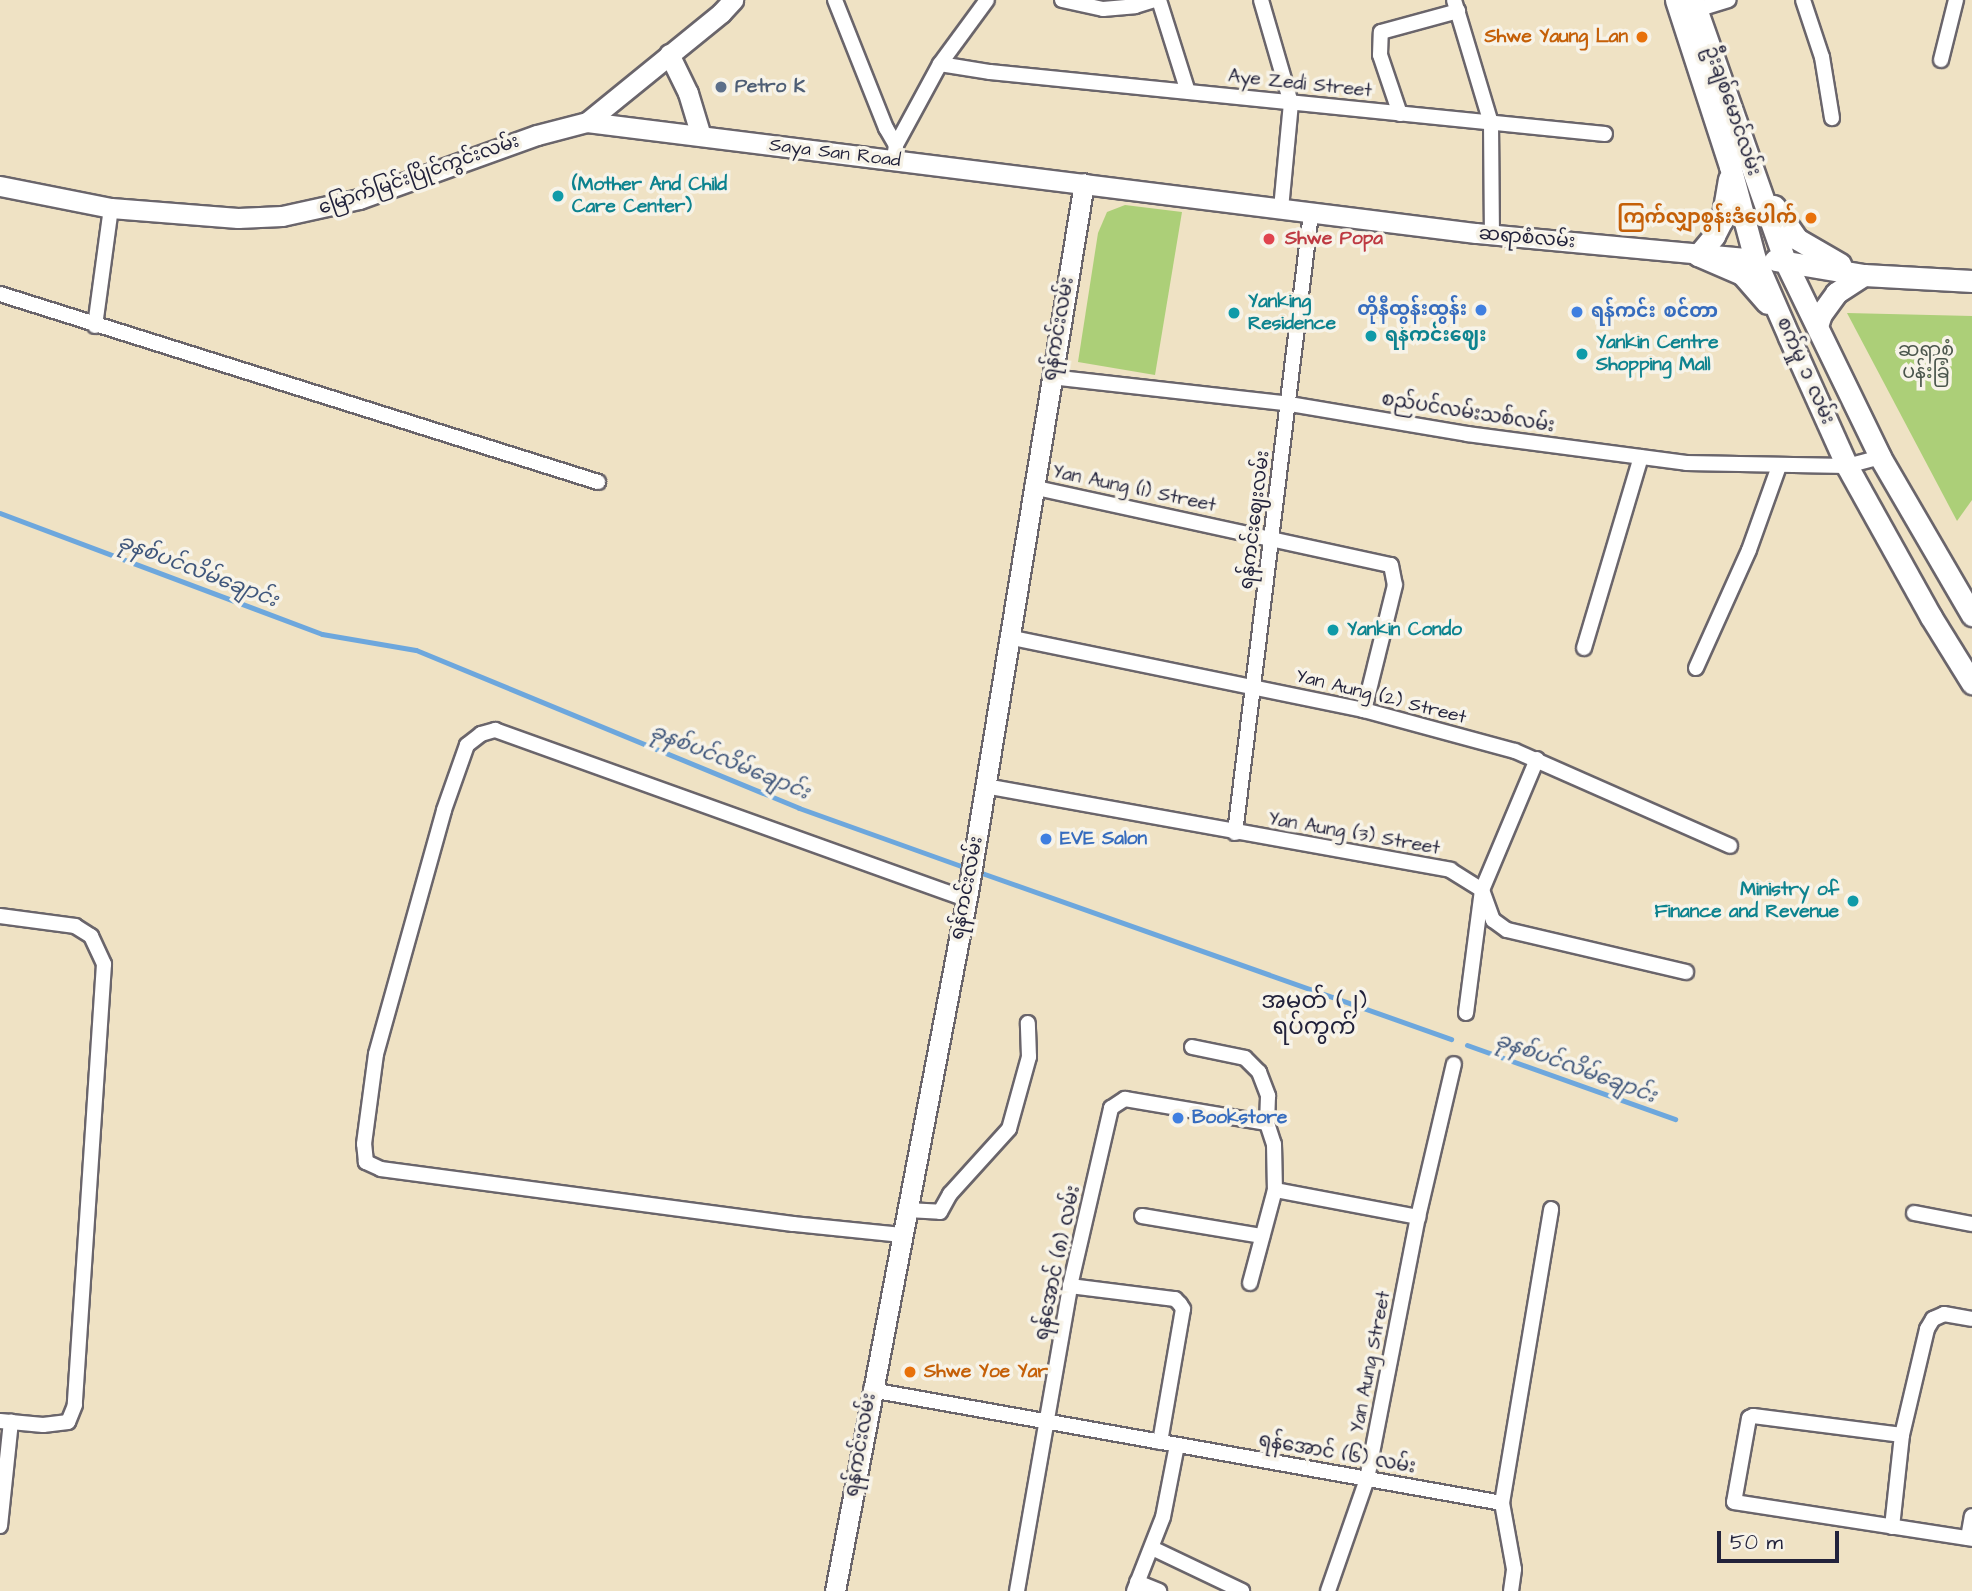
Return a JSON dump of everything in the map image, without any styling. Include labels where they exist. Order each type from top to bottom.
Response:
[{"type":"main road","points":[[587,122],[721,13],[733,0]]},
{"type":"main road","name":"ဦးချစ်မောင်လမ်း","points":[[1676,0],[1739,162],[1785,261]]},
{"type":"main road","name":"ဦးချစ်မောင်လမ်း","points":[[1694,5],[1739,162],[1755,258]]},
{"type":"main road","points":[[669,54],[688,93],[701,136]]},
{"type":"main road","name":"Saya San Road","points":[[587,122],[701,136],[895,152],[1084,183]]},
{"type":"main road","name":"မြောက်မြင်းပြိုင်ကွင်းလမ်း","points":[[0,186],[111,208],[238,218],[323,209],[359,199],[537,135],[587,122]]},
{"type":"main road","points":[[1739,162],[1722,220],[1698,255],[1742,274],[1763,296],[1789,337]]},
{"type":"main road","points":[[1739,162],[1797,239],[1823,256],[1864,275]]},
{"type":"main road","name":"ဆရာစံလမ်း","points":[[1084,183],[1492,235],[1785,261],[1864,275],[1972,281]]},
{"type":"main road","name":"ရန်ကင်းလမ်း","points":[[835,1591],[971,871],[1084,183]]},
{"type":"main road","name":"စက်မှု ၁ လမ်း","points":[[1755,258],[1852,475],[1931,617],[1972,682]]},
{"type":"main road","name":"စက်မှု ၁ လမ်း","points":[[1785,261],[1880,457],[1972,615]]},
{"type":"main road","points":[[1817,326],[1821,314],[1836,293],[1864,275]]},
{"type":"street","points":[[835,0],[895,152]]},
{"type":"street","points":[[895,152],[940,64],[987,0]]},
{"type":"street","points":[[1062,0],[1103,9],[1135,6],[1157,0],[1188,92]]},
{"type":"street","points":[[1261,0],[1291,103],[1281,209]]},
{"type":"street","points":[[1694,5],[1729,0]]},
{"type":"street","points":[[1803,0],[1822,57],[1832,118]]},
{"type":"street","points":[[1941,60],[1956,0]]},
{"type":"street","points":[[1400,114],[1380,55],[1381,32],[1456,5],[1492,123],[1492,235]]},
{"type":"street","name":"Aye Zedi Street","points":[[940,64],[990,72],[1605,134]]},
{"type":"street","points":[[95,326],[111,208]]},
{"type":"street","name":"ရန်ကင်းဈေးလမ်း","points":[[1235,833],[1290,404],[1311,213]]},
{"type":"street","points":[[0,294],[598,482]]},
{"type":"street","name":"စည်ပင်လမ်းသစ်လမ်း","points":[[1051,377],[1290,404],[1444,430],[1686,463],[1779,466],[1852,475],[1880,457]]},
{"type":"street","points":[[1584,648],[1641,457]]},
{"type":"street","points":[[1696,668],[1748,550],[1779,466]]},
{"type":"street","name":"Yan Aung (1) Street","points":[[1032,487],[1391,565],[1395,585],[1364,710]]},
{"type":"street","name":"Yan Aung (2) Street","points":[[1008,637],[1364,710],[1537,759],[1730,846]]},
{"type":"street","points":[[902,1235],[780,1222],[381,1169],[366,1162],[364,1144],[376,1054],[444,810],[467,745],[481,734],[495,730],[966,899]]},
{"type":"street","points":[[1466,1013],[1482,890],[1537,759]]},
{"type":"street","name":"Yan Aung (3) Street","points":[[985,786],[1450,870],[1482,890]]},
{"type":"street","points":[[1482,890],[1493,920],[1507,930],[1686,972]]},
{"type":"street","points":[[0,916],[75,926],[92,936],[104,964],[75,1405],[68,1422],[43,1425],[5,1421],[0,1526]]},
{"type":"street","points":[[907,1210],[940,1212],[950,1194],[1009,1129],[1029,1056],[1028,1023]]},
{"type":"street","points":[[1192,1047],[1245,1058],[1259,1072],[1268,1096],[1266,1123],[1274,1144],[1275,1191],[1250,1283]]},
{"type":"street","name":"Yan Aung Street","points":[[1328,1591],[1367,1479],[1418,1217],[1454,1064]]},
{"type":"street","name":"ရန်အောင် (၈) လမ်း","points":[[1017,1591],[1070,1286],[1111,1108],[1125,1099],[1266,1123]]},
{"type":"street","points":[[1275,1191],[1418,1217]]},
{"type":"street","points":[[1511,1591],[1514,1569],[1503,1503],[1551,1209]]},
{"type":"street","points":[[1914,1213],[1972,1224]]},
{"type":"street","points":[[1142,1216],[1262,1236]]},
{"type":"street","points":[[1070,1286],[1175,1299],[1183,1309],[1160,1442]]},
{"type":"street","points":[[1892,1527],[1902,1435],[1927,1329],[1933,1319],[1944,1314],[1972,1319]]},
{"type":"street","name":"ရန်အောင် (၆) လမ်း","points":[[871,1390],[1503,1503]]},
{"type":"street","points":[[1902,1435],[1753,1416],[1748,1423],[1734,1499],[1739,1504],[1970,1539],[1972,1516]]},
{"type":"street","points":[[1159,1591],[1135,1586],[1163,1517],[1177,1445]]},
{"type":"street","points":[[1152,1548],[1242,1591]]},
{"type":"green space","points":[[1125,205],[1182,212],[1155,375],[1078,362],[1098,233],[1107,212]]},
{"type":"green space","name":"ဆရာစံ ပန်းခြံ","points":[[1847,313],[1972,316],[1972,500],[1957,521]]},
{"type":"waterway","name":"ခုနစ်ပင်လိမ်ချောင်း","points":[[0,513],[322,634],[416,650],[799,808],[967,868]]},
{"type":"waterway","name":"ခုနစ်ပင်လိမ်ချောင်း","points":[[976,871],[1451,1039]]},
{"type":"waterway","name":"ခုနစ်ပင်လိမ်ချောင်း","points":[[1467,1045],[1675,1119]]},
{"type":"place","name":"Shwe Yaung Lan","points":[[1642,37]]},
{"type":"place","name":"Petro K","points":[[721,87]]},
{"type":"place","name":"(Mother And Child Care Center)","points":[[558,196]]},
{"type":"place","name":"ကြက်လျှာစွန်းဒံပေါက်","points":[[1811,218]]},
{"type":"place","name":"Shwe Popa","points":[[1269,239]]},
{"type":"place","name":"တိုနီထွန်းထွန်း","points":[[1481,310]]},
{"type":"place","name":"ရန်ကင်း စင်တာ","points":[[1577,312]]},
{"type":"place","name":"Yanking Residence","points":[[1234,313]]},
{"type":"place","name":"ရန်ကင်းဈေး","points":[[1371,336]]},
{"type":"place","name":"Yankin Centre Shopping Mall","points":[[1582,354]]},
{"type":"place","name":"Yankin Condo","points":[[1333,630]]},
{"type":"place","name":"EVE Salon","points":[[1046,839]]},
{"type":"place","name":"Ministry of Finance and Revenue","points":[[1853,901]]},
{"type":"place","name":"Bookstore","points":[[1178,1118]]},
{"type":"place","name":"Shwe Yoe Yar","points":[[910,1372]]},
{"type":"district","name":"အမှတ် (၂) ရပ်ကွက်","points":[[1314,1014]]}]
